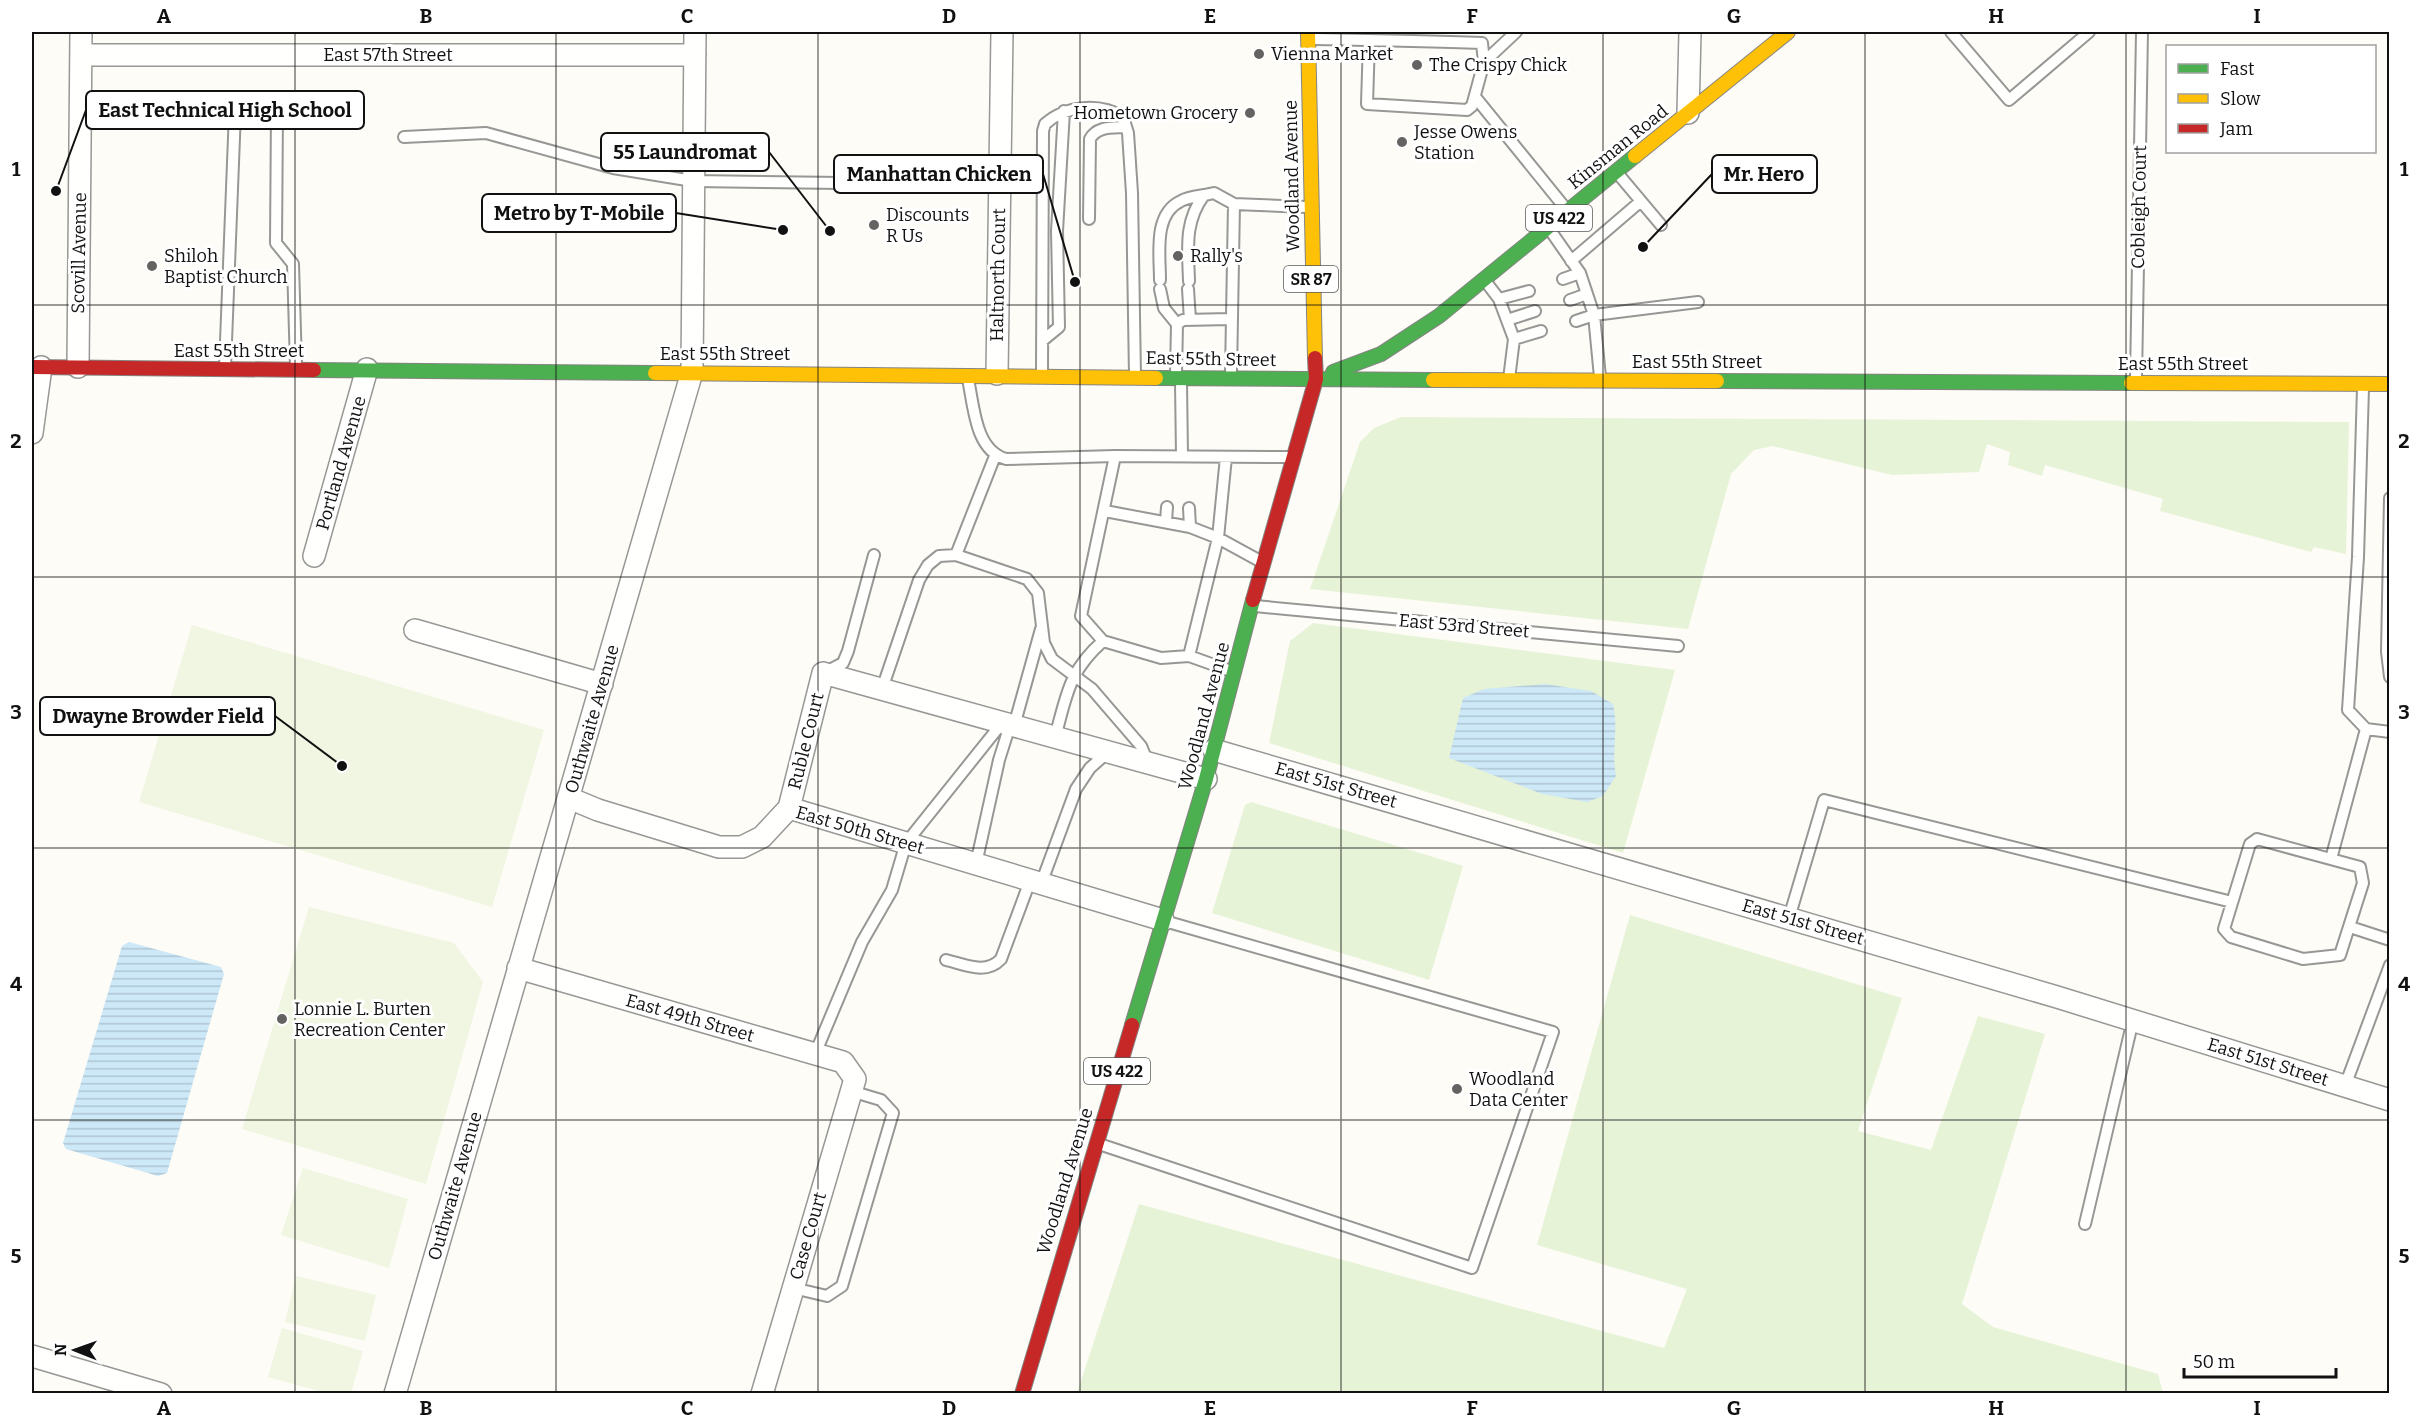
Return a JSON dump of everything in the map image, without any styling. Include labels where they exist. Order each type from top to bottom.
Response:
[{"type":"main road","name":"Kinsman Road","points":[[1316,379],[1381,354],[1439,316],[1788,32]]},
{"type":"main road","name":"Woodland Avenue","points":[[1022,1394],[1206,779],[1251,606],[1316,379],[1310,208],[1308,35]]},
{"type":"main road","name":"East 55th Street","points":[[36,367],[997,374],[1316,379],[2390,384]]},
{"type":"street","name":"Scovill Avenue","points":[[78,367],[81,32]]},
{"type":"street","name":"Outhwaite Avenue","points":[[395,1394],[692,372],[695,32]]},
{"type":"street","name":"Haltnorth Court","points":[[997,374],[1002,32]]},
{"type":"street","points":[[1688,114],[1690,32]]},
{"type":"street","name":"East 57th Street","points":[[81,55],[695,55]]},
{"type":"street","points":[[32,433],[36,367]]},
{"type":"street","name":"Portland Avenue","points":[[314,556],[367,369]]},
{"type":"street","points":[[415,630],[602,684]]},
{"type":"street","points":[[823,673],[1206,779]]},
{"type":"street","name":"Ruble Court","points":[[789,808],[823,673]]},
{"type":"street","name":"East 51st Street","points":[[1214,750],[2133,1020],[2390,1100]]},
{"type":"street","name":"East 50th Street","points":[[569,798],[598,810],[719,847],[742,847],[762,837],[789,808],[1163,920]]},
{"type":"street","name":"East 49th Street","points":[[518,968],[843,1062],[853,1085]]},
{"type":"street","name":"Case Court","points":[[762,1394],[853,1085]]},
{"type":"street","points":[[32,1356],[161,1394]]},
{"type":"lane","points":[[1484,62],[1516,32]]},
{"type":"lane","points":[[1950,32],[2009,100],[2089,32]]},
{"type":"lane","name":"Cobleigh Court","points":[[2136,382],[2142,32]]},
{"type":"lane","points":[[1308,35],[1369,40],[1482,43],[1484,62],[1476,98],[1467,110],[1367,104],[1369,40]]},
{"type":"lane","points":[[1476,98],[1568,211]]},
{"type":"lane","points":[[1042,375],[1043,131],[1045,123],[1064,111],[1080,108],[1110,109],[1123,117],[1126,127],[1132,193],[1135,376]]},
{"type":"lane","points":[[225,368],[235,112],[277,111],[276,243],[293,264],[296,369]]},
{"type":"lane","points":[[1042,341],[1059,327],[1058,220],[1064,111]]},
{"type":"lane","points":[[1089,219],[1090,140],[1093,134],[1102,129],[1126,127]]},
{"type":"lane","points":[[404,137],[486,134],[613,168],[693,181],[1000,185]]},
{"type":"lane","points":[[1616,172],[1661,225]]},
{"type":"lane","points":[[1187,460],[1178,377],[1177,324],[1164,308],[1160,284],[1159,236],[1164,220],[1170,208],[1182,200],[1214,193],[1234,204],[1310,208]]},
{"type":"lane","points":[[1190,320],[1188,238],[1193,210],[1204,195]]},
{"type":"lane","points":[[1571,261],[1641,201]]},
{"type":"lane","points":[[1231,378],[1234,204]]},
{"type":"lane","points":[[1548,227],[1580,273],[1594,315],[1600,380]]},
{"type":"lane","points":[[1563,279],[1580,273]]},
{"type":"lane","points":[[1484,279],[1499,299],[1514,339],[1509,380]]},
{"type":"lane","points":[[1499,299],[1529,291]]},
{"type":"lane","points":[[1570,300],[1587,294]]},
{"type":"lane","points":[[1576,321],[1594,315],[1698,302]]},
{"type":"lane","points":[[1507,320],[1535,311]]},
{"type":"lane","points":[[1177,324],[1183,320],[1231,319]]},
{"type":"lane","points":[[1514,339],[1541,331]]},
{"type":"lane","points":[[966,374],[979,431],[986,447],[995,456],[1006,459],[1115,456],[1167,461],[1226,457],[1293,457]]},
{"type":"lane","points":[[2364,384],[2358,557],[2348,710],[2366,729],[2390,732]]},
{"type":"lane","points":[[956,555],[995,456]]},
{"type":"lane","points":[[1115,456],[1081,616],[1103,641],[1161,658],[1189,656],[1234,672]]},
{"type":"lane","points":[[1189,656],[1218,538],[1226,457]]},
{"type":"lane","points":[[2390,498],[2387,652],[2390,677]]},
{"type":"lane","points":[[1166,522],[1167,507]]},
{"type":"lane","points":[[1190,508],[1190,527]]},
{"type":"lane","points":[[1105,510],[1140,513],[1190,527],[1218,538],[1264,563]]},
{"type":"lane","points":[[823,673],[843,663],[874,555]]},
{"type":"lane","points":[[882,690],[920,580],[928,565],[939,556],[956,555],[1027,579],[1038,592],[1044,643],[1052,658],[1099,697],[1141,746],[1148,763]]},
{"type":"lane","name":"East 53rd Street","points":[[1251,606],[1677,646]]},
{"type":"lane","points":[[976,864],[1009,725],[1041,626]]},
{"type":"lane","points":[[1055,737],[1072,675],[1085,656],[1103,641]]},
{"type":"lane","points":[[815,1054],[862,942],[892,891],[906,843],[1009,725]]},
{"type":"lane","points":[[2331,859],[2366,729]]},
{"type":"lane","points":[[946,960],[981,968],[996,965],[1001,959],[1076,789],[1090,768],[1108,752]]},
{"type":"lane","points":[[1789,918],[1824,800],[2232,903]]},
{"type":"lane","points":[[2257,839],[2360,867],[2363,883],[2340,955],[2303,959],[2231,937],[2224,929],[2232,903],[2250,844],[2257,839]]},
{"type":"lane","points":[[1096,1143],[1472,1268],[1553,1032],[1163,920]]},
{"type":"lane","points":[[2350,927],[2390,940]]},
{"type":"lane","points":[[2345,1086],[2390,965]]},
{"type":"lane","points":[[2085,1224],[2133,1020]]},
{"type":"lane","points":[[793,1288],[827,1296],[842,1286],[893,1113],[882,1101],[853,1085]]},
{"type":"green space","points":[[1401,417],[2349,422],[2346,554],[2314,547],[2311,552],[2160,511],[2163,499],[2045,465],[2042,476],[2008,465],[2010,452],[1987,444],[1979,472],[1892,475],[1773,446],[1754,450],[1731,474],[1688,629],[1310,589],[1360,442],[1374,428]]},
{"type":"green space","points":[[1313,623],[1675,670],[1623,853],[1269,743],[1290,641]]},
{"type":"green space","points":[[192,625],[544,730],[492,907],[139,802]]},
{"type":"green space","points":[[1251,802],[1463,866],[1429,980],[1212,913],[1245,805]]},
{"type":"green space","points":[[309,907],[454,943],[483,982],[426,1184],[242,1129]]},
{"type":"green space","points":[[1630,915],[1902,998],[1858,1131],[1931,1150],[1978,1016],[2045,1034],[1962,1304],[1993,1327],[2158,1374],[2163,1393],[1077,1393],[1139,1204],[1664,1348],[1687,1289],[1537,1245]]},
{"type":"green space","points":[[303,1168],[408,1199],[389,1268],[281,1235]]},
{"type":"green space","points":[[296,1276],[376,1295],[365,1341],[285,1322]]},
{"type":"green space","points":[[282,1328],[363,1351],[351,1393],[326,1393],[268,1377]]},
{"type":"water","points":[[1545,684],[1591,691],[1613,704],[1616,776],[1603,796],[1587,802],[1542,794],[1449,758],[1463,698],[1484,689]]},
{"type":"water","points":[[129,942],[221,967],[224,974],[167,1173],[158,1176],[66,1149],[63,1143],[122,946]]},
{"type":"traffic: fast","points":[[1333,372],[1381,354],[1439,316],[1635,156]]},
{"type":"traffic: fast","points":[[314,370],[655,373]]},
{"type":"traffic: fast","points":[[1156,378],[1433,380]]},
{"type":"traffic: fast","points":[[1717,381],[2131,383]]},
{"type":"traffic: fast","points":[[1132,1025],[1206,779],[1253,600]]},
{"type":"traffic: slow","points":[[1308,32],[1315,358]]},
{"type":"traffic: slow","points":[[1635,156],[1788,32]]},
{"type":"traffic: slow","points":[[655,373],[1156,378]]},
{"type":"traffic: slow","points":[[1433,380],[1717,381]]},
{"type":"traffic: slow","points":[[2131,383],[2390,384]]},
{"type":"traffic: jam","points":[[1253,600],[1316,379],[1315,358]]},
{"type":"traffic: jam","points":[[32,367],[314,370]]},
{"type":"traffic: jam","points":[[1022,1394],[1132,1025]]},
{"type":"place","name":"Vienna Market","points":[[1259,54]]},
{"type":"place","name":"The Crispy Chick","points":[[1417,65]]},
{"type":"place","name":"Hometown Grocery","points":[[1250,113]]},
{"type":"place","name":"Jesse Owens Station","points":[[1402,142]]},
{"type":"place","name":"East Technical High School","points":[[56,191]]},
{"type":"place","name":"Discounts R Us","points":[[874,225]]},
{"type":"place","name":"Metro by T-Mobile","points":[[783,230]]},
{"type":"place","name":"55 Laundromat","points":[[830,231]]},
{"type":"place","name":"Mr. Hero","points":[[1643,247]]},
{"type":"place","name":"Rally's","points":[[1178,256]]},
{"type":"place","name":"Shiloh Baptist Church","points":[[152,266]]},
{"type":"place","name":"Manhattan Chicken","points":[[1075,282]]},
{"type":"place","name":"Dwayne Browder Field","points":[[342,766]]},
{"type":"place","name":"Lonnie L. Burten Recreation Center","points":[[282,1019]]},
{"type":"place","name":"Woodland Data Center","points":[[1457,1089]]}]
